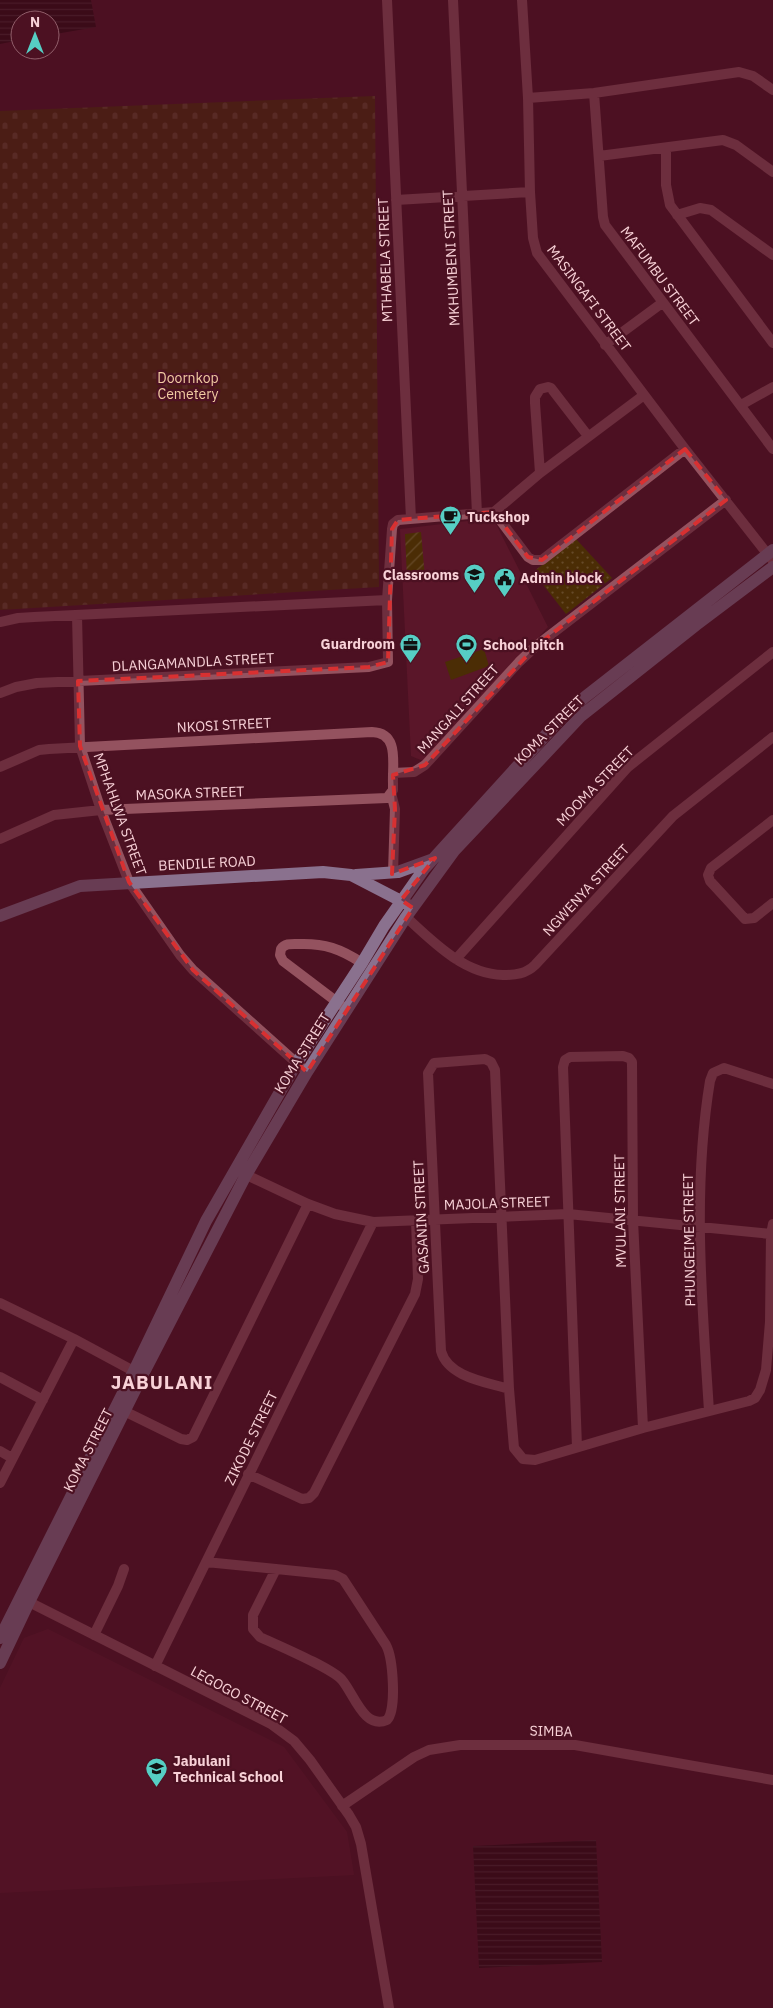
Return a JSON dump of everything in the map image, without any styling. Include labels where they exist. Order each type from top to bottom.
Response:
[{"type":"main road","name":"KOMA STREET","points":[[0,1664],[24,1600],[138,1374],[246,1175],[307,1072],[342,1006],[362,963],[401,900],[475,812],[573,707],[771,555]]},
{"type":"main road","name":"KOMA STREET","points":[[0,1638],[24,1600],[124,1411],[192,1249],[234,1170],[296,1064],[342,1006],[454,851],[581,716],[773,567]]},
{"type":"main road","points":[[351,875],[392,873],[419,866],[435,858]]},
{"type":"main road","name":"BENDILE ROAD","points":[[0,916],[74,887],[129,882],[323,872],[351,875],[401,900],[410,912]]},
{"type":"street","name":"MTHABELA STREET","points":[[386,0],[411,520]]},
{"type":"street","name":"MKHUMBENI STREET","points":[[453,0],[477,514]]},
{"type":"street","name":"MASINGAFI STREET","points":[[522,0],[528,98],[530,192],[533,238],[537,253],[685,449],[771,555]]},
{"type":"street","points":[[528,98],[594,93],[738,72],[749,73],[773,90]]},
{"type":"street","name":"MAFUMBU STREET","points":[[594,93],[603,217],[606,226],[773,449]]},
{"type":"street","points":[[599,156],[712,141],[730,141],[773,172]]},
{"type":"street","points":[[666,148],[667,193],[670,205],[773,343]]},
{"type":"street","points":[[396,200],[530,192]]},
{"type":"street","points":[[677,215],[700,208],[710,210],[773,256]]},
{"type":"street","points":[[605,345],[662,303]]},
{"type":"street","points":[[741,405],[773,387]]},
{"type":"street","points":[[540,473],[535,397],[540,389],[551,388],[588,436]]},
{"type":"street","points":[[0,622],[18,618],[387,600],[392,529],[393,524],[398,520],[494,512],[540,473],[644,395]]},
{"type":"street","points":[[494,512],[528,557],[533,560],[542,560],[685,449]]},
{"type":"street","name":"MANGALI STREET","points":[[393,773],[414,772],[425,766],[519,662],[536,646],[726,500]]},
{"type":"street","name":"DLANGAMANDLA STREET","points":[[0,694],[24,684],[369,667],[388,662],[387,600]]},
{"type":"street","name":"MPHAHLWA STREET","points":[[77,615],[80,746],[101,810],[129,882],[180,955],[193,970],[307,1072]]},
{"type":"street","name":"MOOMA STREET","points":[[456,959],[628,767],[773,652]]},
{"type":"street","name":"NKOSI STREET","points":[[0,767],[39,750],[80,746],[380,732],[389,738],[392,743],[393,790],[389,796],[395,809],[392,873]]},
{"type":"street","name":"NGWENYA STREET","points":[[410,912],[456,959],[473,969],[498,975],[517,975],[528,970],[673,816],[773,737]]},
{"type":"street","name":"MASOKA STREET","points":[[0,839],[54,816],[101,810],[389,796]]},
{"type":"street","points":[[773,820],[711,868],[708,875],[710,880],[745,919],[753,918],[773,903]]},
{"type":"street","points":[[342,1006],[283,961],[280,955],[282,947],[288,944],[325,944],[341,950],[362,963]]},
{"type":"street","name":"MVULANI STREET","points":[[568,1214],[563,1066],[566,1058],[623,1056],[632,1061],[633,1220],[643,1428]]},
{"type":"street","name":"GASANIN STREET","points":[[502,1217],[495,1075],[492,1064],[485,1059],[436,1062],[429,1070],[441,1351],[443,1358],[453,1369],[509,1389]]},
{"type":"street","name":"PHUNGEIME STREET","points":[[709,1411],[699,1227],[703,1147],[711,1076],[719,1070],[728,1069],[773,1084]]},
{"type":"street","name":"MAJOLA STREET","points":[[234,1170],[308,1204],[335,1214],[373,1222],[568,1214],[699,1227],[772,1229]]},
{"type":"street","points":[[124,1411],[182,1439],[187,1440],[193,1437],[308,1204]]},
{"type":"street","points":[[568,1214],[577,1447]]},
{"type":"street","points":[[502,1217],[509,1389],[514,1448],[521,1458],[532,1460],[643,1428],[749,1401],[758,1395],[765,1376],[768,1346],[772,1229]]},
{"type":"street","points":[[248,1474],[300,1498],[309,1498],[314,1493],[416,1294],[418,1279],[416,1220]]},
{"type":"street","name":"ZIKODE STREET","points":[[155,1666],[373,1222]]},
{"type":"street","points":[[0,1303],[74,1339],[138,1374]]},
{"type":"street","points":[[0,1483],[74,1339]]},
{"type":"street","points":[[0,1377],[43,1400]]},
{"type":"street","points":[[0,1452],[12,1458]]},
{"type":"street","points":[[206,1562],[337,1576],[344,1581],[390,1655],[392,1665],[392,1711],[387,1720],[377,1722],[367,1718],[339,1677],[260,1637],[253,1629],[253,1615],[276,1570]]},
{"type":"street","points":[[94,1634],[118,1586],[124,1569]]},
{"type":"street","name":"LEGOGO STREET","points":[[24,1600],[263,1720],[282,1732],[300,1748],[356,1827],[361,1844],[389,2008]]},
{"type":"street","name":"SIMBA","points":[[342,1806],[414,1757],[429,1750],[460,1745],[575,1745],[773,1780]]},
{"type":"highlighted area","points":[[685,449],[726,500],[536,646],[425,765],[393,775],[395,809],[392,874],[435,858],[401,900],[413,908],[307,1072],[193,970],[129,882],[80,746],[78,681],[369,667],[388,662],[392,529],[398,520],[494,512],[528,557],[542,560]]},
{"type":"shaded area","points":[[0,0],[91,0],[96,27],[60,33],[60,10],[10,10],[10,42],[0,44]]},
{"type":"shaded area","points":[[493,518],[548,627],[423,761],[411,756],[400,529]]},
{"type":"shaded area","name":"Jabulani Technical School","points":[[48,1629],[284,1747],[347,1832],[354,1875],[0,1893],[0,1688],[24,1638]]},
{"type":"shaded area","points":[[596,1840],[602,1962],[479,1968],[473,1846]]},
{"type":"green space","name":"Doornkop Cemetery","points":[[375,96],[379,587],[0,610],[0,111]]},
{"type":"green space","points":[[421,532],[425,578],[407,578],[405,534]]},
{"type":"green space","points":[[576,539],[612,578],[566,614],[533,572]]},
{"type":"green space","name":"School pitch","points":[[484,649],[489,666],[451,680],[445,662]]},
{"type":"place","name":"Tuckshop","points":[[451,536]]},
{"type":"place","name":"Classrooms","points":[[475,594]]},
{"type":"place","name":"Admin block","points":[[504,597]]},
{"type":"place","name":"Guardroom","points":[[411,663]]},
{"type":"place","name":"School pitch","points":[[467,664]]},
{"type":"place","name":"Jabulani Technical School","points":[[157,1788]]},
{"type":"district","name":"JABULANI","points":[[162,1382]]}]
